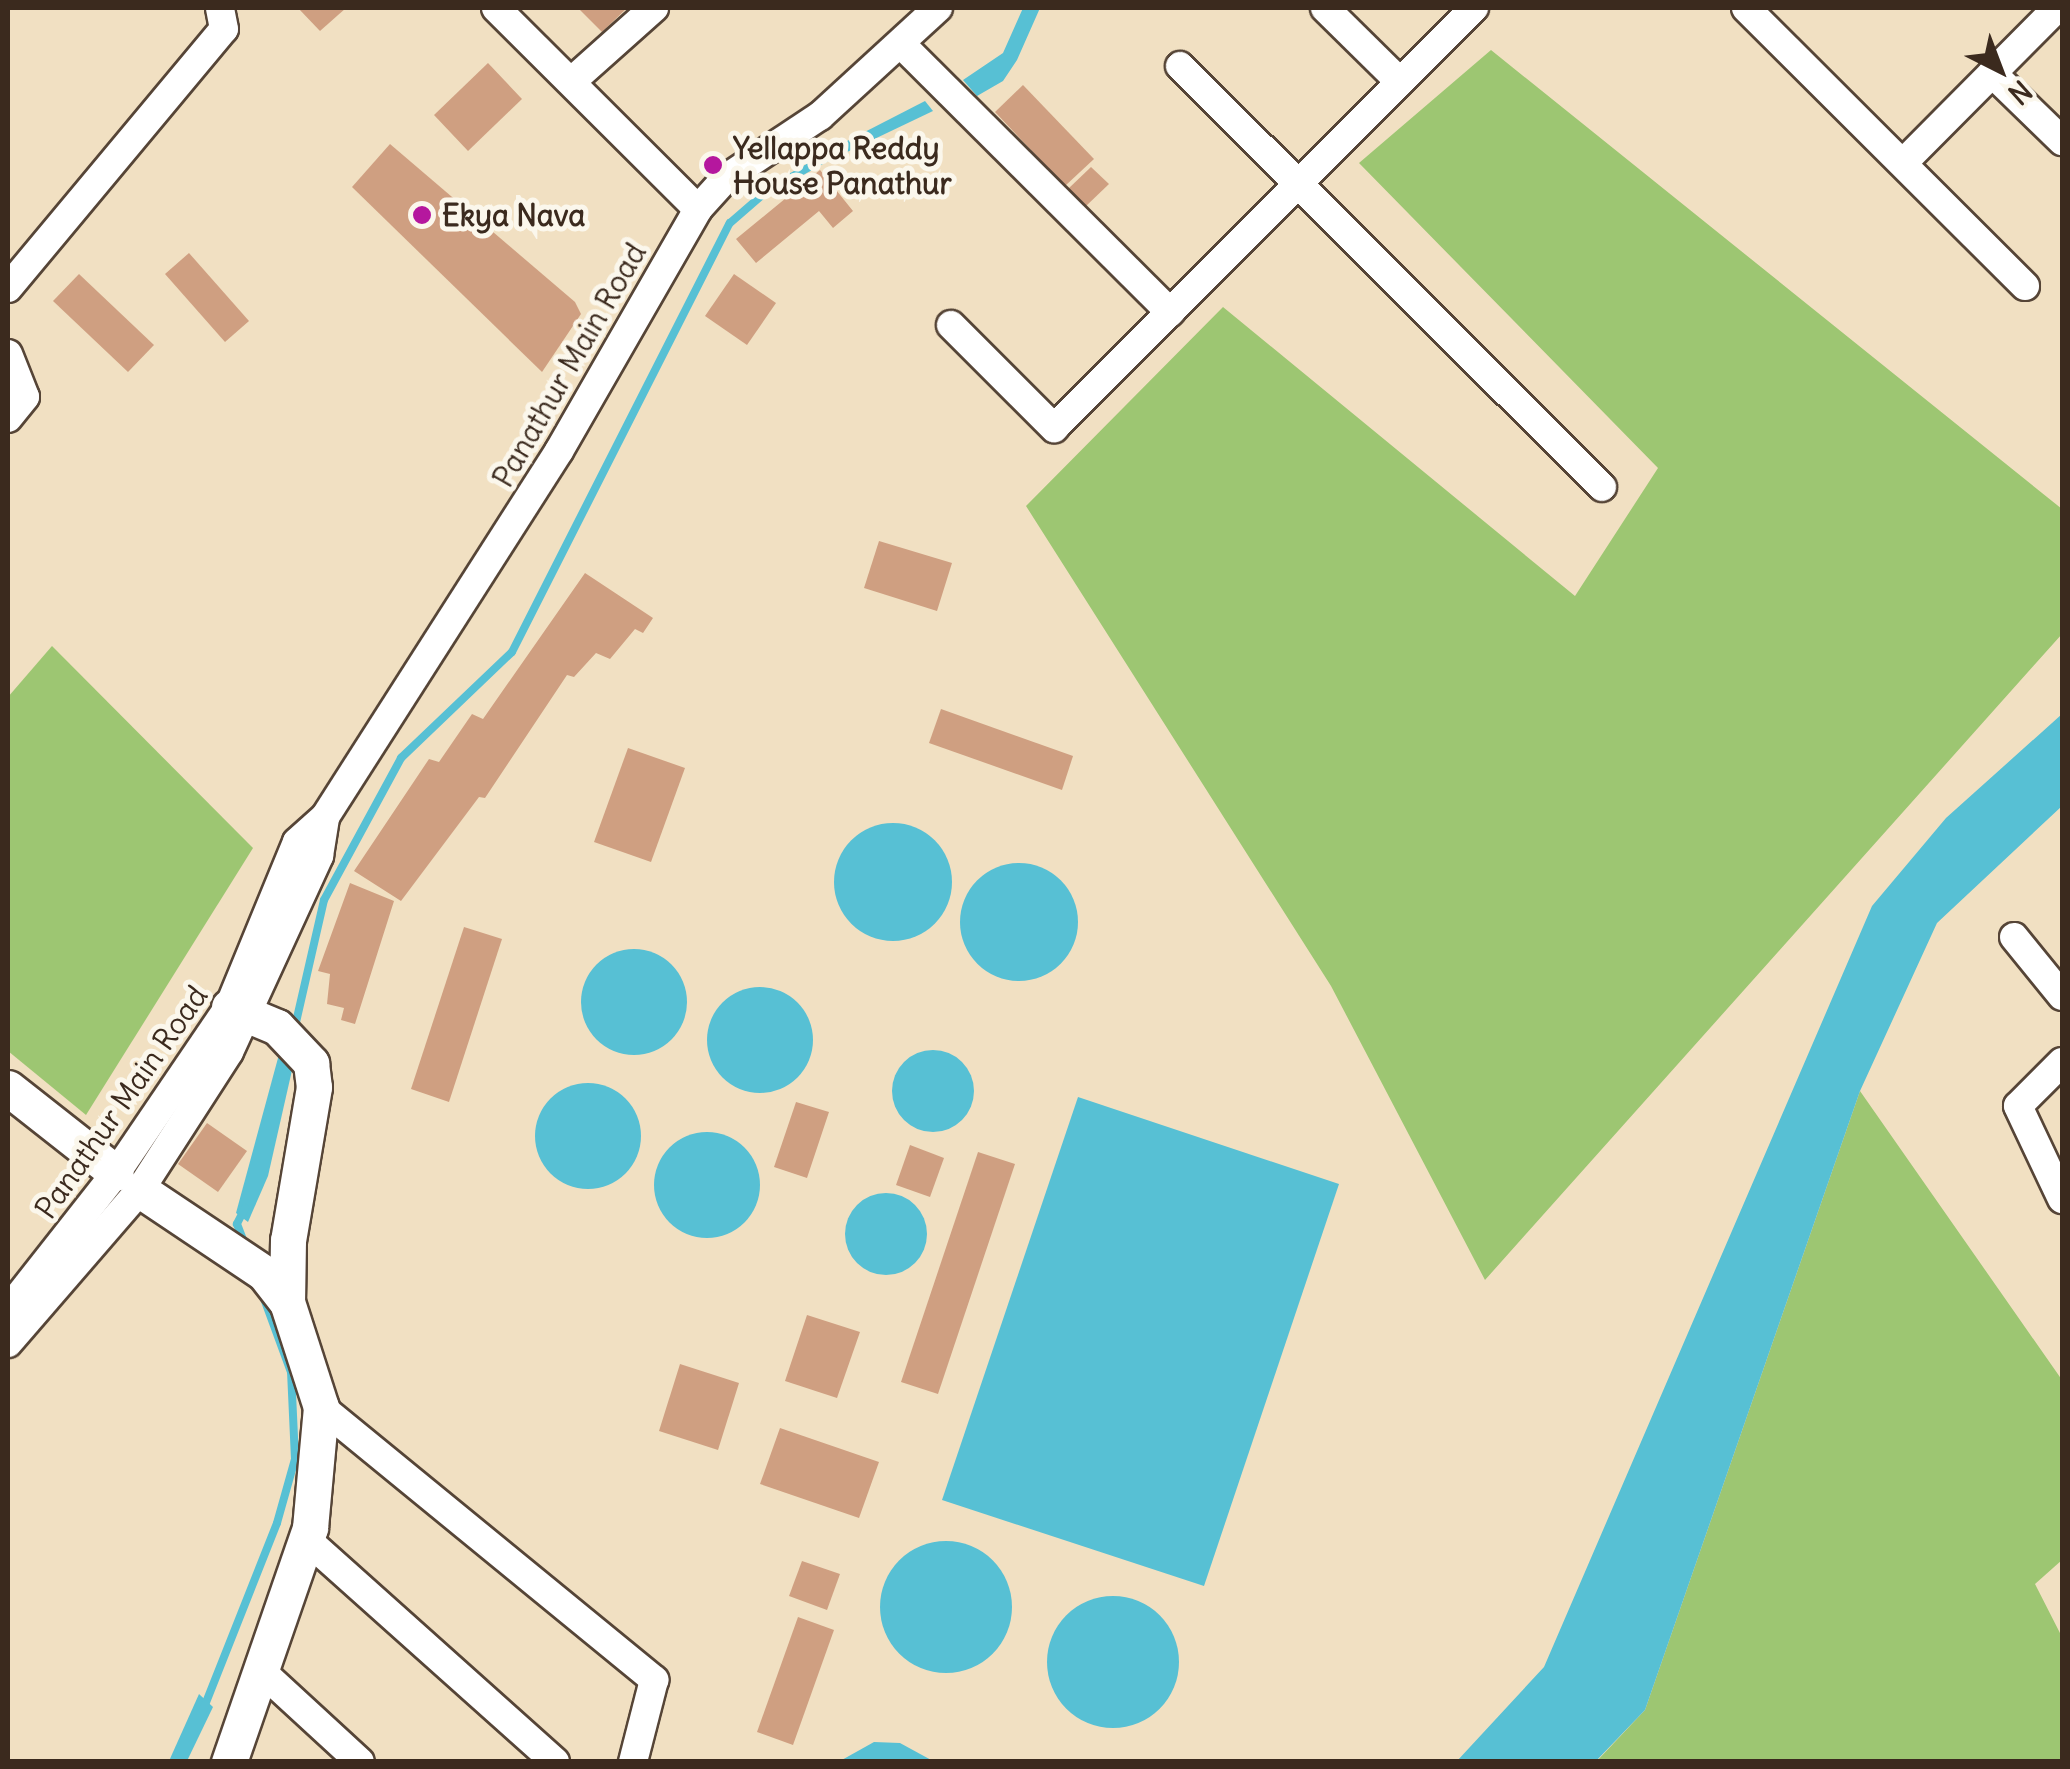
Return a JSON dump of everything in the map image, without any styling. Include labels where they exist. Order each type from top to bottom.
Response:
[{"type":"main road","points":[[237,1753],[259,1669],[306,1539],[323,1438],[321,1407],[287,1302],[288,1240],[314,1087],[311,1063],[263,1023]]},
{"type":"main road","points":[[8,1088],[128,1181],[252,1265],[287,1302]]},
{"type":"street","points":[[8,288],[224,30],[220,8]]},
{"type":"street","points":[[496,8],[698,209]]},
{"type":"street","points":[[572,81],[654,8]]},
{"type":"street","name":"Panathur Main Road","points":[[8,1310],[128,1181],[263,1023],[319,856],[325,817],[558,451],[698,209],[725,179],[820,116],[938,8]]},
{"type":"street","points":[[1324,8],[1400,82]]},
{"type":"street","points":[[951,325],[1054,428],[1474,8]]},
{"type":"street","points":[[1903,163],[2057,8]]},
{"type":"street","points":[[1763,13],[2025,286]]},
{"type":"street","points":[[901,44],[1170,312]]},
{"type":"street","points":[[1180,66],[1602,487]]},
{"type":"street","points":[[1992,72],[2062,141]]},
{"type":"street","points":[[8,354],[26,397],[8,418]]},
{"type":"street","points":[[2014,937],[2062,996]]},
{"type":"street","points":[[2062,1062],[2018,1106],[2062,1199]]},
{"type":"street","name":"Panathur Main Road","points":[[8,1342],[128,1181]]},
{"type":"street","points":[[321,1407],[654,1680],[633,1762]]},
{"type":"street","points":[[306,1539],[555,1762]]},
{"type":"street","points":[[259,1669],[360,1762]]},
{"type":"green space","points":[[1491,50],[2062,509],[2062,634],[1485,1280],[1331,986],[1026,506],[1223,307],[1575,596],[1658,468],[1359,163]]},
{"type":"green space","points":[[52,646],[253,848],[86,1115],[8,1051],[8,697]]},
{"type":"green space","points":[[1860,1091],[2062,1380],[2062,1560],[2035,1584],[2062,1637],[2062,1761],[1596,1762],[1645,1710]]},
{"type":"water","points":[[1023,8],[1040,8],[1017,60],[1003,81],[977,96],[963,80],[1003,53]]},
{"type":"water","points":[[925,101],[933,111],[822,164],[818,156]]},
{"type":"water","points":[[2062,714],[2062,806],[1937,923],[1860,1091],[1645,1710],[1596,1761],[1457,1761],[1544,1667],[1872,906],[1946,818]]},
{"type":"water","points":[[893,823],[916,827],[935,840],[948,859],[952,882],[948,905],[935,924],[916,937],[893,941],[870,937],[851,924],[838,905],[834,882],[838,859],[851,840],[870,827]]},
{"type":"water","points":[[1019,863],[1042,867],[1061,880],[1074,899],[1078,922],[1074,945],[1061,964],[1042,977],[1019,981],[996,977],[977,964],[964,945],[960,922],[964,899],[977,880],[996,867]]},
{"type":"water","points":[[634,949],[654,953],[672,964],[683,982],[687,1002],[683,1022],[672,1040],[654,1051],[634,1055],[614,1051],[596,1040],[585,1022],[581,1002],[585,982],[596,964],[614,953]]},
{"type":"water","points":[[760,987],[780,991],[798,1002],[809,1020],[813,1040],[809,1060],[798,1078],[780,1089],[760,1093],[740,1089],[722,1078],[711,1060],[707,1040],[711,1020],[722,1002],[740,991]]},
{"type":"water","points":[[281,1047],[295,1057],[268,1176],[248,1222],[236,1213]]},
{"type":"water","points":[[933,1050],[949,1053],[962,1062],[971,1075],[971,1107],[962,1120],[949,1129],[933,1132],[917,1129],[904,1120],[895,1107],[892,1091],[895,1075],[904,1062],[917,1053]]},
{"type":"water","points":[[588,1083],[608,1087],[626,1098],[637,1116],[641,1136],[637,1156],[626,1174],[608,1185],[588,1189],[568,1185],[550,1174],[539,1156],[535,1136],[539,1116],[550,1098],[568,1087]]},
{"type":"water","points":[[1078,1097],[1339,1184],[1204,1586],[942,1500]]},
{"type":"water","points":[[707,1132],[727,1136],[745,1147],[756,1165],[760,1185],[756,1205],[745,1223],[727,1234],[707,1238],[687,1234],[669,1223],[658,1205],[654,1185],[658,1165],[669,1147],[687,1136]]},
{"type":"water","points":[[886,1193],[902,1196],[915,1205],[924,1218],[924,1250],[915,1263],[902,1272],[886,1275],[870,1272],[857,1263],[848,1250],[845,1234],[848,1218],[857,1205],[870,1196]]},
{"type":"water","points":[[946,1541],[971,1546],[993,1560],[1007,1582],[1012,1607],[1007,1632],[993,1654],[971,1668],[946,1673],[921,1668],[899,1654],[885,1632],[880,1607],[885,1582],[899,1560],[921,1546]]},
{"type":"water","points":[[1113,1596],[1138,1601],[1160,1615],[1174,1637],[1179,1662],[1174,1687],[1160,1709],[1138,1723],[1113,1728],[1088,1723],[1066,1709],[1052,1687],[1047,1662],[1052,1637],[1066,1615],[1088,1601]]},
{"type":"water","points":[[199,1694],[213,1707],[187,1761],[169,1761]]},
{"type":"water","points":[[874,1742],[900,1743],[933,1761],[840,1761]]},
{"type":"building","points":[[298,8],[346,8],[320,31]]},
{"type":"building","points":[[578,8],[627,8],[602,32]]},
{"type":"building","points":[[488,63],[522,99],[468,151],[434,115]]},
{"type":"building","points":[[1023,85],[1094,159],[1065,186],[995,112]]},
{"type":"building","points":[[390,144],[575,302],[581,314],[542,372],[352,187]]},
{"type":"building","points":[[1091,167],[1109,184],[1085,207],[1068,189]]},
{"type":"building","points":[[820,170],[853,211],[833,228],[819,211],[756,263],[736,239]]},
{"type":"building","points":[[189,253],[249,321],[225,342],[165,274]]},
{"type":"building","points":[[79,274],[154,345],[128,372],[53,301]]},
{"type":"building","points":[[734,274],[776,303],[747,345],[705,316]]},
{"type":"building","points":[[879,541],[952,563],[937,611],[864,588]]},
{"type":"building","points":[[585,573],[653,618],[643,633],[635,629],[610,659],[596,653],[574,677],[567,675],[485,798],[479,797],[401,901],[354,871],[429,759],[439,762],[472,714],[483,719]]},
{"type":"building","points":[[941,709],[1073,756],[1062,790],[929,743]]},
{"type":"building","points":[[628,748],[685,768],[651,862],[594,842]]},
{"type":"building","points":[[350,883],[394,901],[355,1024],[341,1020],[344,1008],[327,1004],[330,974],[318,971]]},
{"type":"building","points":[[464,927],[502,939],[449,1102],[411,1089]]},
{"type":"building","points":[[796,1102],[829,1112],[807,1178],[774,1167]]},
{"type":"building","points":[[207,1123],[247,1151],[218,1192],[178,1164]]},
{"type":"building","points":[[910,1145],[944,1158],[930,1197],[896,1185]]},
{"type":"building","points":[[978,1152],[1015,1164],[938,1394],[901,1382]]},
{"type":"building","points":[[807,1315],[860,1332],[837,1398],[785,1381]]},
{"type":"building","points":[[680,1364],[739,1383],[718,1450],[659,1431]]},
{"type":"building","points":[[780,1428],[879,1462],[859,1518],[760,1484]]},
{"type":"building","points":[[802,1561],[840,1574],[827,1610],[789,1596]]},
{"type":"building","points":[[798,1617],[834,1630],[793,1745],[757,1732]]},
{"type":"waterway","points":[[294,1031],[324,900],[401,758],[512,652],[730,223],[768,190],[829,156]]},
{"type":"waterway","points":[[245,1208],[237,1224],[245,1245]]},
{"type":"waterway","points":[[203,1710],[277,1523],[295,1459],[291,1372],[263,1296]]},
{"type":"place","name":"Yellappa Reddy House Panathur","points":[[713,165]]},
{"type":"place","name":"Ekya Nava","points":[[422,215]]}]
